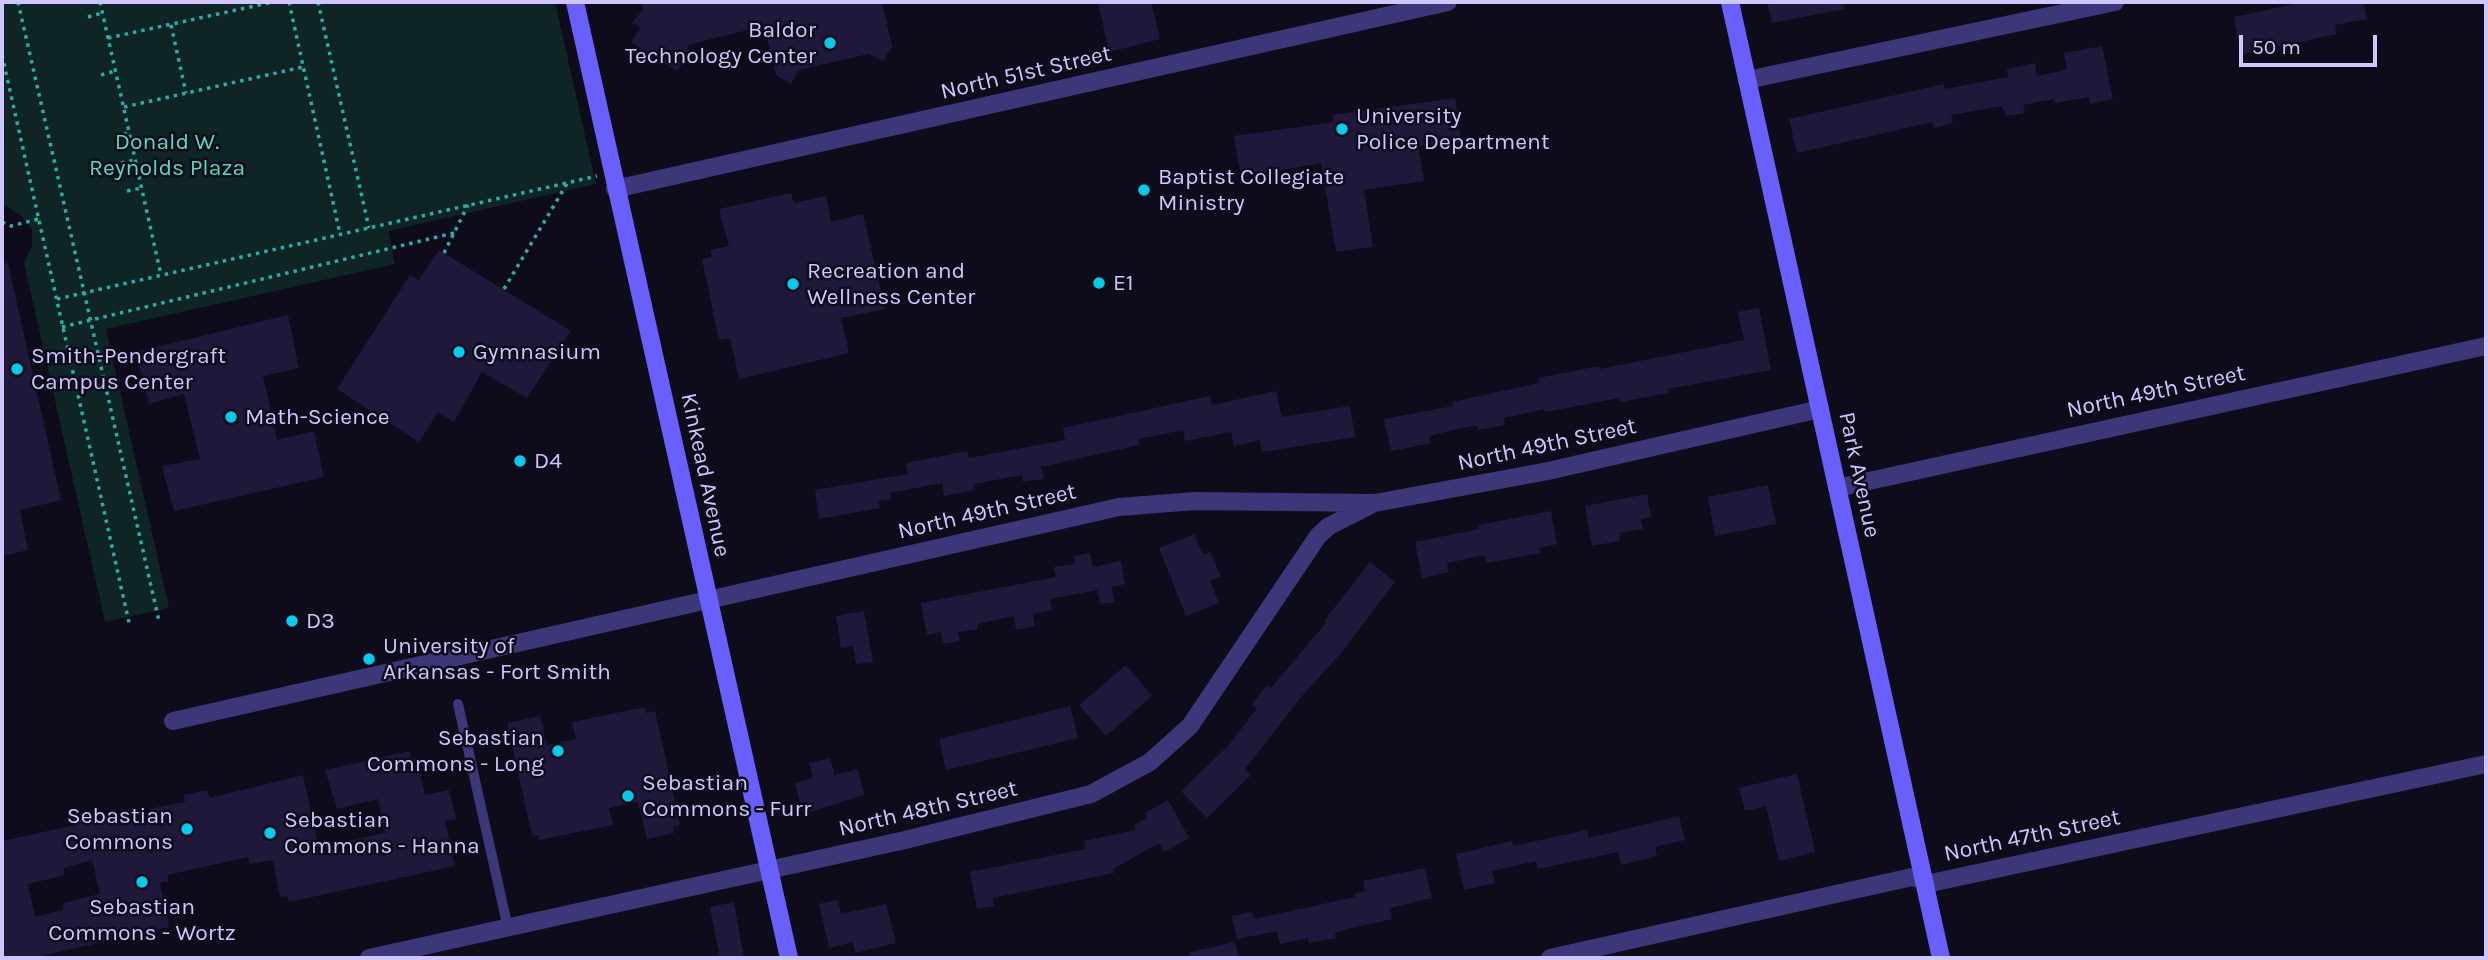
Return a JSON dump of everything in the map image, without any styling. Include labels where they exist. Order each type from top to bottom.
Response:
[{"type":"street","name":"Kinkead Avenue","points":[[575,2],[789,958]]},
{"type":"street","name":"North 51st Street","points":[[615,189],[1448,2]]},
{"type":"street","name":"Park Avenue","points":[[1730,2],[1941,958]]},
{"type":"street","points":[[1747,80],[2115,2]]},
{"type":"street","name":"North 49th Street","points":[[1837,488],[2486,346]]},
{"type":"street","name":"North 49th Street","points":[[173,721],[1119,507],[1182,501],[1376,503],[1496,482],[1820,409]]},
{"type":"street","name":"North 48th Street","points":[[369,958],[1056,805],[1091,794],[1123,779],[1173,743],[1199,714],[1318,536],[1355,511],[1376,503]]},
{"type":"street","name":"North 47th Street","points":[[1550,958],[1785,903],[1912,877],[1923,880],[1926,884],[2486,764]]},
{"type":"lane","points":[[458,704],[508,928]]},
{"type":"path","points":[[18,2],[159,621]]},
{"type":"path","points":[[100,2],[161,275]]},
{"type":"path","points":[[108,38],[273,2]]},
{"type":"path","points":[[289,2],[340,234]]},
{"type":"path","points":[[318,2],[369,228]]},
{"type":"path","points":[[88,17],[102,13]]},
{"type":"path","points":[[171,25],[186,93]]},
{"type":"path","points":[[2,55],[130,627]]},
{"type":"path","points":[[124,107],[303,67]]},
{"type":"path","points":[[101,75],[115,71]]},
{"type":"path","points":[[115,136],[129,133]]},
{"type":"path","points":[[121,163],[135,160]]},
{"type":"path","points":[[56,299],[597,176]]},
{"type":"path","points":[[504,289],[568,182]]},
{"type":"path","points":[[127,191],[142,188]]},
{"type":"path","points":[[444,253],[468,205]]},
{"type":"path","points":[[2,222],[11,226],[38,219]]},
{"type":"path","points":[[62,327],[454,233]]},
{"type":"green space","name":"Donald W. Reynolds Plaza","points":[[2,2],[555,2],[596,184],[388,231],[395,264],[106,329],[169,608],[105,622],[24,263],[32,245],[32,229],[22,216],[2,204]]},
{"type":"building","name":"Baldor Technology Center","points":[[641,2],[882,2],[892,47],[883,61],[868,54],[799,70],[791,84],[776,75],[764,26],[687,45],[690,54],[677,71],[631,42],[641,27],[632,23],[643,10]]},
{"type":"building","points":[[1098,2],[1151,2],[1160,39],[1109,52]]},
{"type":"building","points":[[1767,2],[1843,2],[1844,9],[1772,23]]},
{"type":"building","points":[[2303,2],[2363,2],[2367,19],[2335,25],[2337,34],[2241,55],[2234,17]]},
{"type":"building","points":[[2102,46],[2113,99],[2090,104],[2089,97],[2055,103],[2054,99],[2023,105],[2025,113],[2006,116],[2002,106],[1951,115],[1953,123],[1934,128],[1932,122],[1797,153],[1789,119],[1944,84],[1945,89],[2008,77],[2007,69],[2035,63],[2037,76],[2067,70],[2064,53]]},
{"type":"building","points":[[1455,98],[1461,140],[1418,146],[1424,181],[1364,190],[1373,247],[1336,252],[1321,163],[1241,177],[1234,136],[1334,122],[1332,115]]},
{"type":"building","name":"Recreation and Wellness Center","points":[[791,193],[794,203],[826,196],[831,222],[863,214],[885,309],[841,318],[849,353],[739,379],[730,338],[719,340],[702,259],[712,257],[710,250],[729,246],[719,209]]},
{"type":"building","name":"Gymnasium","points":[[439,250],[571,331],[527,398],[482,372],[454,422],[438,412],[419,442],[337,389],[410,275],[419,280]]},
{"type":"building","name":"Smith-Pendergraft Campus Center","points":[[8,263],[61,500],[20,510],[28,550],[2,556],[2,264]]},
{"type":"building","points":[[1759,308],[1771,370],[1667,389],[1668,393],[1620,402],[1619,398],[1545,412],[1544,409],[1504,418],[1505,425],[1478,430],[1477,425],[1445,432],[1429,436],[1431,443],[1391,451],[1384,419],[1453,406],[1452,402],[1539,383],[1538,378],[1599,366],[1600,369],[1744,340],[1738,312]]},
{"type":"building","name":"Math-Science","points":[[288,315],[299,368],[263,376],[277,440],[314,431],[324,477],[174,511],[162,466],[200,459],[184,394],[149,404],[136,352]]},
{"type":"building","points":[[1276,391],[1282,417],[1350,406],[1355,437],[1262,452],[1260,440],[1234,446],[1231,432],[1185,441],[1183,430],[1138,439],[1139,445],[1041,467],[1044,479],[1023,482],[1022,475],[974,484],[975,490],[944,496],[942,483],[890,493],[891,499],[878,501],[880,508],[819,519],[815,490],[908,474],[906,463],[967,451],[969,458],[1065,440],[1063,428],[1210,396],[1212,405]]},
{"type":"building","points":[[1768,485],[1776,524],[1715,536],[1708,497]]},
{"type":"building","points":[[1647,494],[1651,517],[1641,519],[1643,529],[1619,533],[1620,541],[1592,546],[1585,506]]},
{"type":"building","points":[[1551,511],[1557,544],[1539,548],[1540,553],[1486,563],[1485,555],[1447,563],[1449,572],[1422,578],[1415,542],[1479,529],[1479,525]]},
{"type":"building","points":[[1194,534],[1203,555],[1210,552],[1221,576],[1210,581],[1219,603],[1186,616],[1159,548]]},
{"type":"building","points":[[1090,553],[1093,567],[1121,561],[1125,584],[1112,587],[1114,602],[1100,604],[1097,590],[1050,599],[1052,610],[1033,614],[1035,626],[1016,630],[1014,616],[977,624],[978,629],[958,632],[960,641],[943,644],[941,632],[927,635],[921,603],[1056,577],[1054,567],[1075,564],[1074,556]]},
{"type":"building","points":[[1370,562],[1395,582],[1342,652],[1302,696],[1245,769],[1251,775],[1207,818],[1181,791],[1229,745],[1257,708],[1252,704],[1267,685],[1271,688],[1326,623],[1324,621]]},
{"type":"building","points":[[864,611],[873,662],[856,664],[853,646],[841,648],[836,616]]},
{"type":"building","points":[[1126,665],[1152,696],[1106,736],[1079,705]]},
{"type":"building","points":[[1070,706],[1078,738],[946,770],[939,739]]},
{"type":"building","points":[[645,707],[646,713],[655,711],[680,825],[673,826],[674,833],[647,839],[638,802],[609,808],[613,825],[539,840],[538,835],[532,836],[507,723],[540,716],[547,745],[576,739],[572,722]]},
{"type":"building","points":[[410,751],[411,759],[417,757],[425,795],[449,790],[456,819],[445,821],[455,866],[289,902],[287,896],[280,897],[273,860],[250,864],[248,857],[167,875],[169,881],[160,883],[169,927],[32,958],[2,958],[2,841],[122,815],[125,822],[151,814],[150,809],[185,802],[184,795],[207,790],[210,798],[303,775],[320,855],[349,848],[347,841],[385,833],[378,799],[337,809],[325,770]],"holes":[[[92,860],[100,894],[63,903],[63,910],[35,917],[28,884],[65,875],[63,868]]]},
{"type":"building","points":[[830,758],[835,775],[858,769],[864,795],[803,814],[795,783],[813,778],[809,763]]},
{"type":"building","points":[[1797,774],[1815,852],[1779,861],[1766,806],[1745,811],[1739,788]]},
{"type":"building","points":[[1168,800],[1189,838],[1164,852],[1159,843],[1113,869],[1114,873],[993,898],[994,906],[977,909],[970,872],[1086,849],[1084,841],[1136,830],[1134,825],[1147,818],[1145,813]]},
{"type":"building","points":[[1679,816],[1685,840],[1655,847],[1657,856],[1621,865],[1618,852],[1538,869],[1536,861],[1492,871],[1495,883],[1464,890],[1456,854],[1512,841],[1513,846],[1587,830],[1589,838]]},
{"type":"building","points":[[1425,868],[1432,898],[1390,908],[1392,919],[1347,929],[1335,933],[1336,938],[1309,943],[1308,938],[1280,944],[1277,931],[1237,939],[1232,916],[1252,912],[1254,919],[1355,897],[1354,894],[1365,891],[1363,881]]},
{"type":"building","points":[[838,900],[841,914],[886,904],[896,943],[855,953],[853,942],[829,948],[819,904]]},
{"type":"building","points":[[734,902],[744,958],[720,958],[710,907]]},
{"type":"building","points":[[1235,942],[1239,958],[1190,958],[1190,952]]},
{"type":"place","name":"Baldor Technology Center","points":[[830,43]]},
{"type":"place","name":"University Police Department","points":[[1342,129]]},
{"type":"place","name":"Baptist Collegiate Ministry","points":[[1144,190]]},
{"type":"place","name":"E1","points":[[1099,283]]},
{"type":"place","name":"Recreation and Wellness Center","points":[[793,284]]},
{"type":"place","name":"Gymnasium","points":[[459,352]]},
{"type":"place","name":"Smith-Pendergraft Campus Center","points":[[17,369]]},
{"type":"place","name":"Math-Science","points":[[231,417]]},
{"type":"place","name":"D4","points":[[520,461]]},
{"type":"place","name":"D3","points":[[292,621]]},
{"type":"place","name":"University of Arkansas - Fort Smith","points":[[369,659]]},
{"type":"place","name":"Sebastian Commons - Long","points":[[558,751]]},
{"type":"place","name":"Sebastian Commons - Furr","points":[[628,796]]},
{"type":"place","name":"Sebastian Commons","points":[[187,829]]},
{"type":"place","name":"Sebastian Commons - Hanna","points":[[270,833]]},
{"type":"place","name":"Sebastian Commons - Wortz","points":[[142,882]]}]
